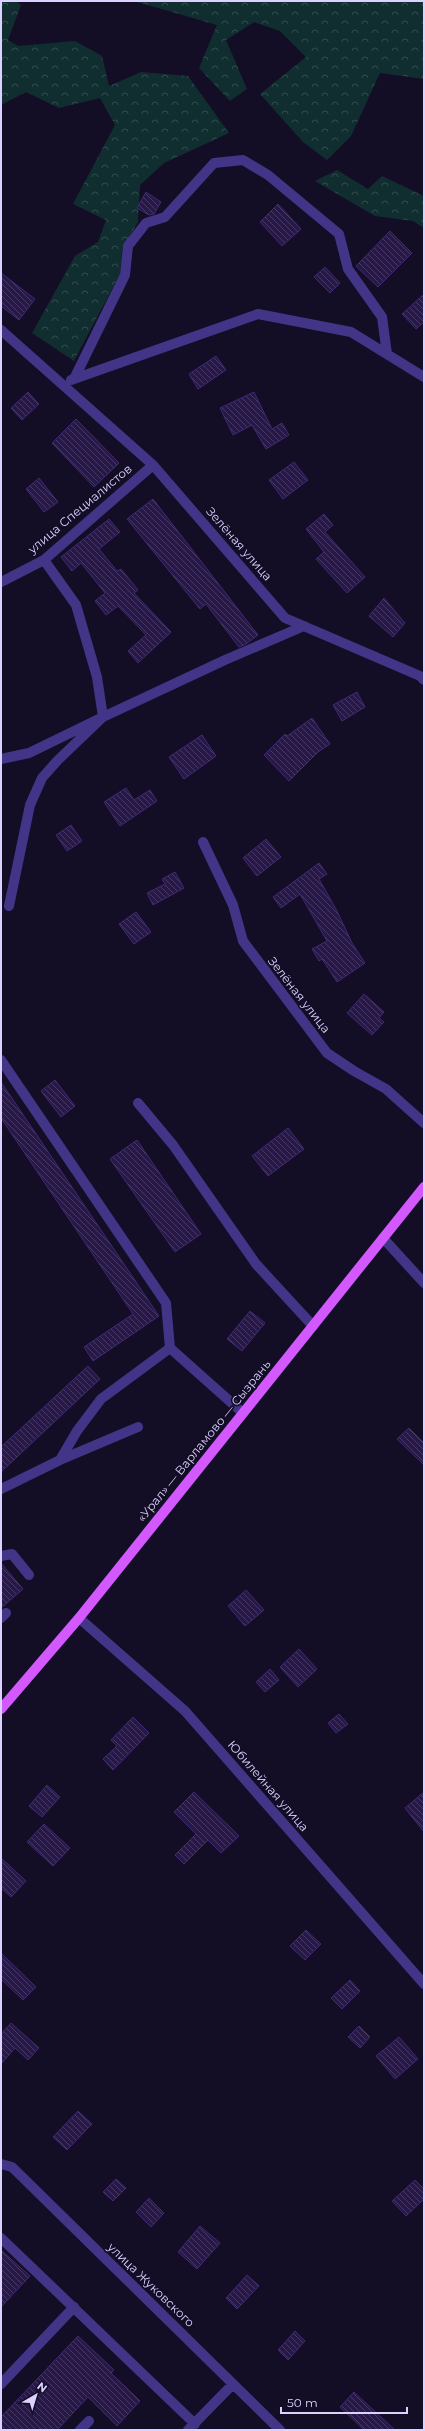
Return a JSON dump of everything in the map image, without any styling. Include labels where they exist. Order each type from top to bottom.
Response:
[{"type":"main road","name":"«Урал» — Варламово — Сызрань","points":[[1,1710],[79,1618],[424,1187]]},
{"type":"street","points":[[74,379],[125,275],[128,246],[146,223],[165,217],[214,163],[243,160],[268,175],[339,234],[348,269],[382,317],[387,354]]},
{"type":"street","points":[[62,383],[258,314],[351,332],[424,377]]},
{"type":"street","name":"Зелёная улица","points":[[1,330],[153,464],[285,618],[424,680]]},
{"type":"street","name":"улица Специалистов","points":[[1,582],[44,560],[153,464]]},
{"type":"street","points":[[44,560],[76,605],[97,677],[103,717]]},
{"type":"street","points":[[1,759],[29,753],[225,660],[304,626]]},
{"type":"street","points":[[9,906],[30,805],[42,778],[103,717]]},
{"type":"street","name":"Зелёная улица","points":[[203,842],[233,905],[243,941],[327,1053],[354,1071],[386,1088],[424,1123]]},
{"type":"street","points":[[1,1060],[166,1303],[170,1348],[243,1413]]},
{"type":"street","points":[[138,1103],[173,1145],[256,1264],[312,1326]]},
{"type":"street","points":[[383,1238],[424,1283]]},
{"type":"street","points":[[60,1460],[77,1431],[101,1400],[170,1348]]},
{"type":"street","points":[[1,1488],[60,1460],[138,1427]]},
{"type":"street","points":[[1,1556],[12,1554],[29,1575]]},
{"type":"street","name":"Юбилейная улица","points":[[79,1618],[185,1711],[424,1984]]},
{"type":"street","name":"улица Жуковского","points":[[1,2164],[12,2167],[280,2430]]},
{"type":"street","points":[[1,2238],[74,2307],[191,2427],[233,2384]]},
{"type":"street","points":[[1,2384],[74,2307]]},
{"type":"street","points":[[80,2430],[89,2421]]},
{"type":"green space","points":[[1,1],[16,1],[21,5],[8,40],[18,46],[75,41],[102,56],[109,86],[141,72],[188,76],[229,133],[164,163],[140,185],[138,222],[122,250],[120,274],[74,361],[32,333],[75,256],[98,242],[106,220],[73,204],[115,125],[100,98],[59,108],[26,92],[1,105]]},
{"type":"green space","points":[[134,1],[424,1],[424,79],[380,73],[351,136],[327,160],[303,142],[260,94],[306,57],[280,31],[254,22],[226,40],[247,89],[230,101],[199,68],[217,25]]},
{"type":"green space","points":[[337,170],[368,189],[382,176],[424,196],[424,228],[413,221],[375,216],[315,181]]},
{"type":"building","points":[[146,192],[161,202],[154,214],[149,215],[137,208]]},
{"type":"building","points":[[278,204],[301,229],[282,246],[260,222]]},
{"type":"building","points":[[390,231],[412,253],[378,287],[356,266]]},
{"type":"building","points":[[325,267],[340,283],[330,293],[314,277]]},
{"type":"building","points":[[1,273],[35,299],[19,320],[1,306]]},
{"type":"building","points":[[424,294],[424,322],[416,329],[402,314]]},
{"type":"building","points":[[216,356],[226,370],[198,389],[189,374]]},
{"type":"building","points":[[28,392],[39,404],[22,420],[11,408]]},
{"type":"building","points":[[254,392],[272,429],[282,423],[289,435],[266,449],[252,425],[233,435],[220,408]]},
{"type":"building","points":[[76,419],[119,463],[94,487],[52,443]]},
{"type":"building","points":[[294,462],[308,480],[283,499],[269,480]]},
{"type":"building","points":[[39,478],[58,502],[44,512],[26,489]]},
{"type":"building","points":[[153,499],[258,635],[246,644],[239,647],[206,604],[200,609],[127,519]]},
{"type":"building","points":[[324,514],[333,525],[325,532],[365,577],[347,593],[316,559],[324,552],[306,529]]},
{"type":"building","points":[[109,519],[120,532],[99,549],[117,571],[121,569],[138,590],[134,593],[171,632],[138,663],[128,651],[146,635],[118,606],[106,615],[95,601],[105,593],[81,563],[72,571],[61,557]]},
{"type":"building","points":[[384,598],[405,623],[393,637],[369,616]]},
{"type":"building","points":[[357,692],[365,707],[342,721],[333,705]]},
{"type":"building","points":[[312,718],[330,744],[318,752],[289,781],[264,755],[285,734],[287,736]]},
{"type":"building","points":[[202,735],[216,756],[184,779],[169,757]]},
{"type":"building","points":[[126,788],[134,800],[150,790],[157,801],[120,826],[104,802]]},
{"type":"building","points":[[71,825],[82,841],[67,851],[56,835]]},
{"type":"building","points":[[266,839],[281,857],[257,876],[243,858]]},
{"type":"building","points":[[319,863],[327,874],[319,879],[337,911],[352,943],[365,963],[337,982],[322,959],[319,961],[312,949],[327,941],[300,894],[281,908],[273,897]]},
{"type":"building","points":[[175,872],[184,888],[153,905],[147,893],[165,884],[162,879]]},
{"type":"building","points":[[136,912],[151,932],[134,944],[119,924]]},
{"type":"building","points":[[364,994],[384,1012],[379,1018],[384,1022],[372,1035],[347,1013]]},
{"type":"building","points":[[55,1080],[75,1106],[61,1117],[41,1091]]},
{"type":"building","points":[[1,1082],[159,1316],[93,1361],[84,1347],[133,1314],[1,1118]]},
{"type":"building","points":[[288,1128],[304,1149],[268,1176],[252,1156]]},
{"type":"building","points":[[137,1140],[201,1234],[175,1252],[110,1159]]},
{"type":"building","points":[[250,1311],[265,1323],[242,1351],[227,1339]]},
{"type":"building","points":[[88,1366],[100,1379],[1,1472],[1,1447]]},
{"type":"building","points":[[409,1428],[424,1443],[424,1465],[397,1439]]},
{"type":"building","points":[[1,1563],[23,1589],[1,1608]]},
{"type":"building","points":[[246,1590],[264,1610],[245,1626],[228,1606]]},
{"type":"building","points":[[299,1649],[317,1669],[298,1687],[280,1667]]},
{"type":"building","points":[[270,1669],[279,1680],[265,1692],[256,1682]]},
{"type":"building","points":[[339,1714],[348,1724],[336,1733],[328,1723]]},
{"type":"building","points":[[133,1717],[149,1733],[113,1770],[103,1759],[117,1746],[111,1740]]},
{"type":"building","points":[[47,1785],[60,1797],[42,1817],[29,1806]]},
{"type":"building","points":[[194,1792],[239,1836],[221,1853],[208,1840],[184,1864],[175,1855],[196,1834],[174,1812]]},
{"type":"building","points":[[424,1792],[424,1832],[405,1808]]},
{"type":"building","points":[[44,1824],[70,1848],[53,1866],[27,1842]]},
{"type":"building","points":[[1,1858],[26,1881],[11,1897],[1,1888]]},
{"type":"building","points":[[306,1930],[321,1944],[305,1960],[290,1946]]},
{"type":"building","points":[[1,1953],[36,1987],[23,2000],[1,1979]]},
{"type":"building","points":[[350,1980],[360,1991],[342,2009],[331,1998]]},
{"type":"building","points":[[11,2023],[39,2048],[28,2060],[15,2048],[1,2064],[1,2034]]},
{"type":"building","points":[[359,2026],[370,2037],[360,2048],[348,2037]]},
{"type":"building","points":[[399,2037],[418,2059],[395,2079],[376,2056]]},
{"type":"building","points":[[78,2111],[92,2124],[67,2150],[53,2137]]},
{"type":"building","points":[[116,2179],[126,2188],[113,2201],[103,2192]]},
{"type":"building","points":[[415,2180],[424,2189],[424,2199],[406,2216],[392,2201]]},
{"type":"building","points":[[149,2198],[164,2213],[151,2227],[136,2212]]},
{"type":"building","points":[[200,2226],[220,2243],[197,2269],[178,2252]]},
{"type":"building","points":[[1,2250],[30,2276],[1,2307]]},
{"type":"building","points":[[247,2275],[259,2286],[237,2309],[226,2298]]},
{"type":"building","points":[[295,2331],[305,2341],[288,2360],[278,2350]]},
{"type":"building","points":[[78,2336],[114,2370],[111,2373],[140,2401],[117,2426],[88,2397],[57,2430],[1,2430],[1,2417]]},
{"type":"building","points":[[354,2392],[395,2430],[364,2430],[340,2407]]}]
